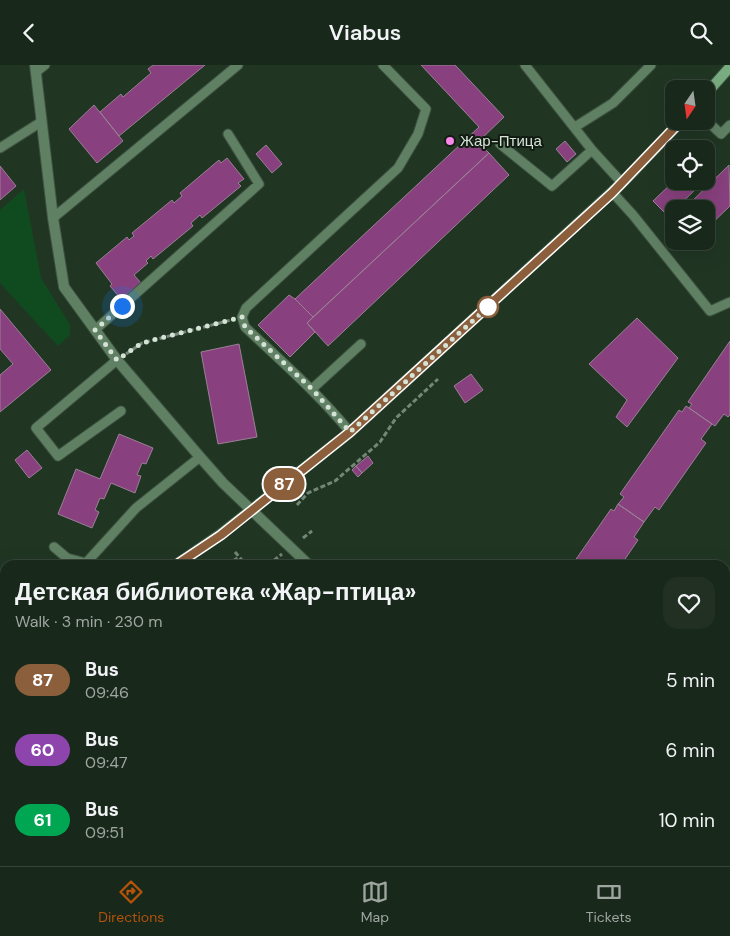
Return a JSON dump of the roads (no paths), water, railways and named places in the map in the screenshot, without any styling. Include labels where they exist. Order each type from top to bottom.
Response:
[{"type":"main road","points":[[715,84],[730,67]]},
{"type":"main road","points":[[184,560],[221,535],[251,509],[350,432],[612,193],[672,130]]},
{"type":"street","points":[[35,69],[40,122],[64,287],[117,360],[200,457],[304,560]]},
{"type":"lane","points":[[35,69],[45,65]]},
{"type":"lane","points":[[53,218],[238,65]]},
{"type":"lane","points":[[350,432],[312,389],[245,327],[242,317],[246,309],[398,168],[418,133],[426,109],[383,65]]},
{"type":"lane","points":[[525,65],[592,150],[622,183]]},
{"type":"lane","points":[[575,127],[613,103],[651,65]]},
{"type":"lane","points":[[0,148],[40,122]]},
{"type":"lane","points":[[715,128],[721,134],[730,125]]},
{"type":"lane","points":[[95,330],[259,184],[228,134]]},
{"type":"lane","points":[[500,144],[552,186],[592,150]]},
{"type":"lane","points":[[612,193],[633,215],[710,311],[730,302]]},
{"type":"lane","points":[[312,389],[361,344]]},
{"type":"lane","points":[[117,360],[36,428],[58,456],[121,411]]},
{"type":"lane","points":[[90,560],[136,508],[200,457]]},
{"type":"lane","points":[[54,547],[66,559],[70,560]]},
{"type":"place","name":"Жар-Птица","points":[[450,141]]}]
